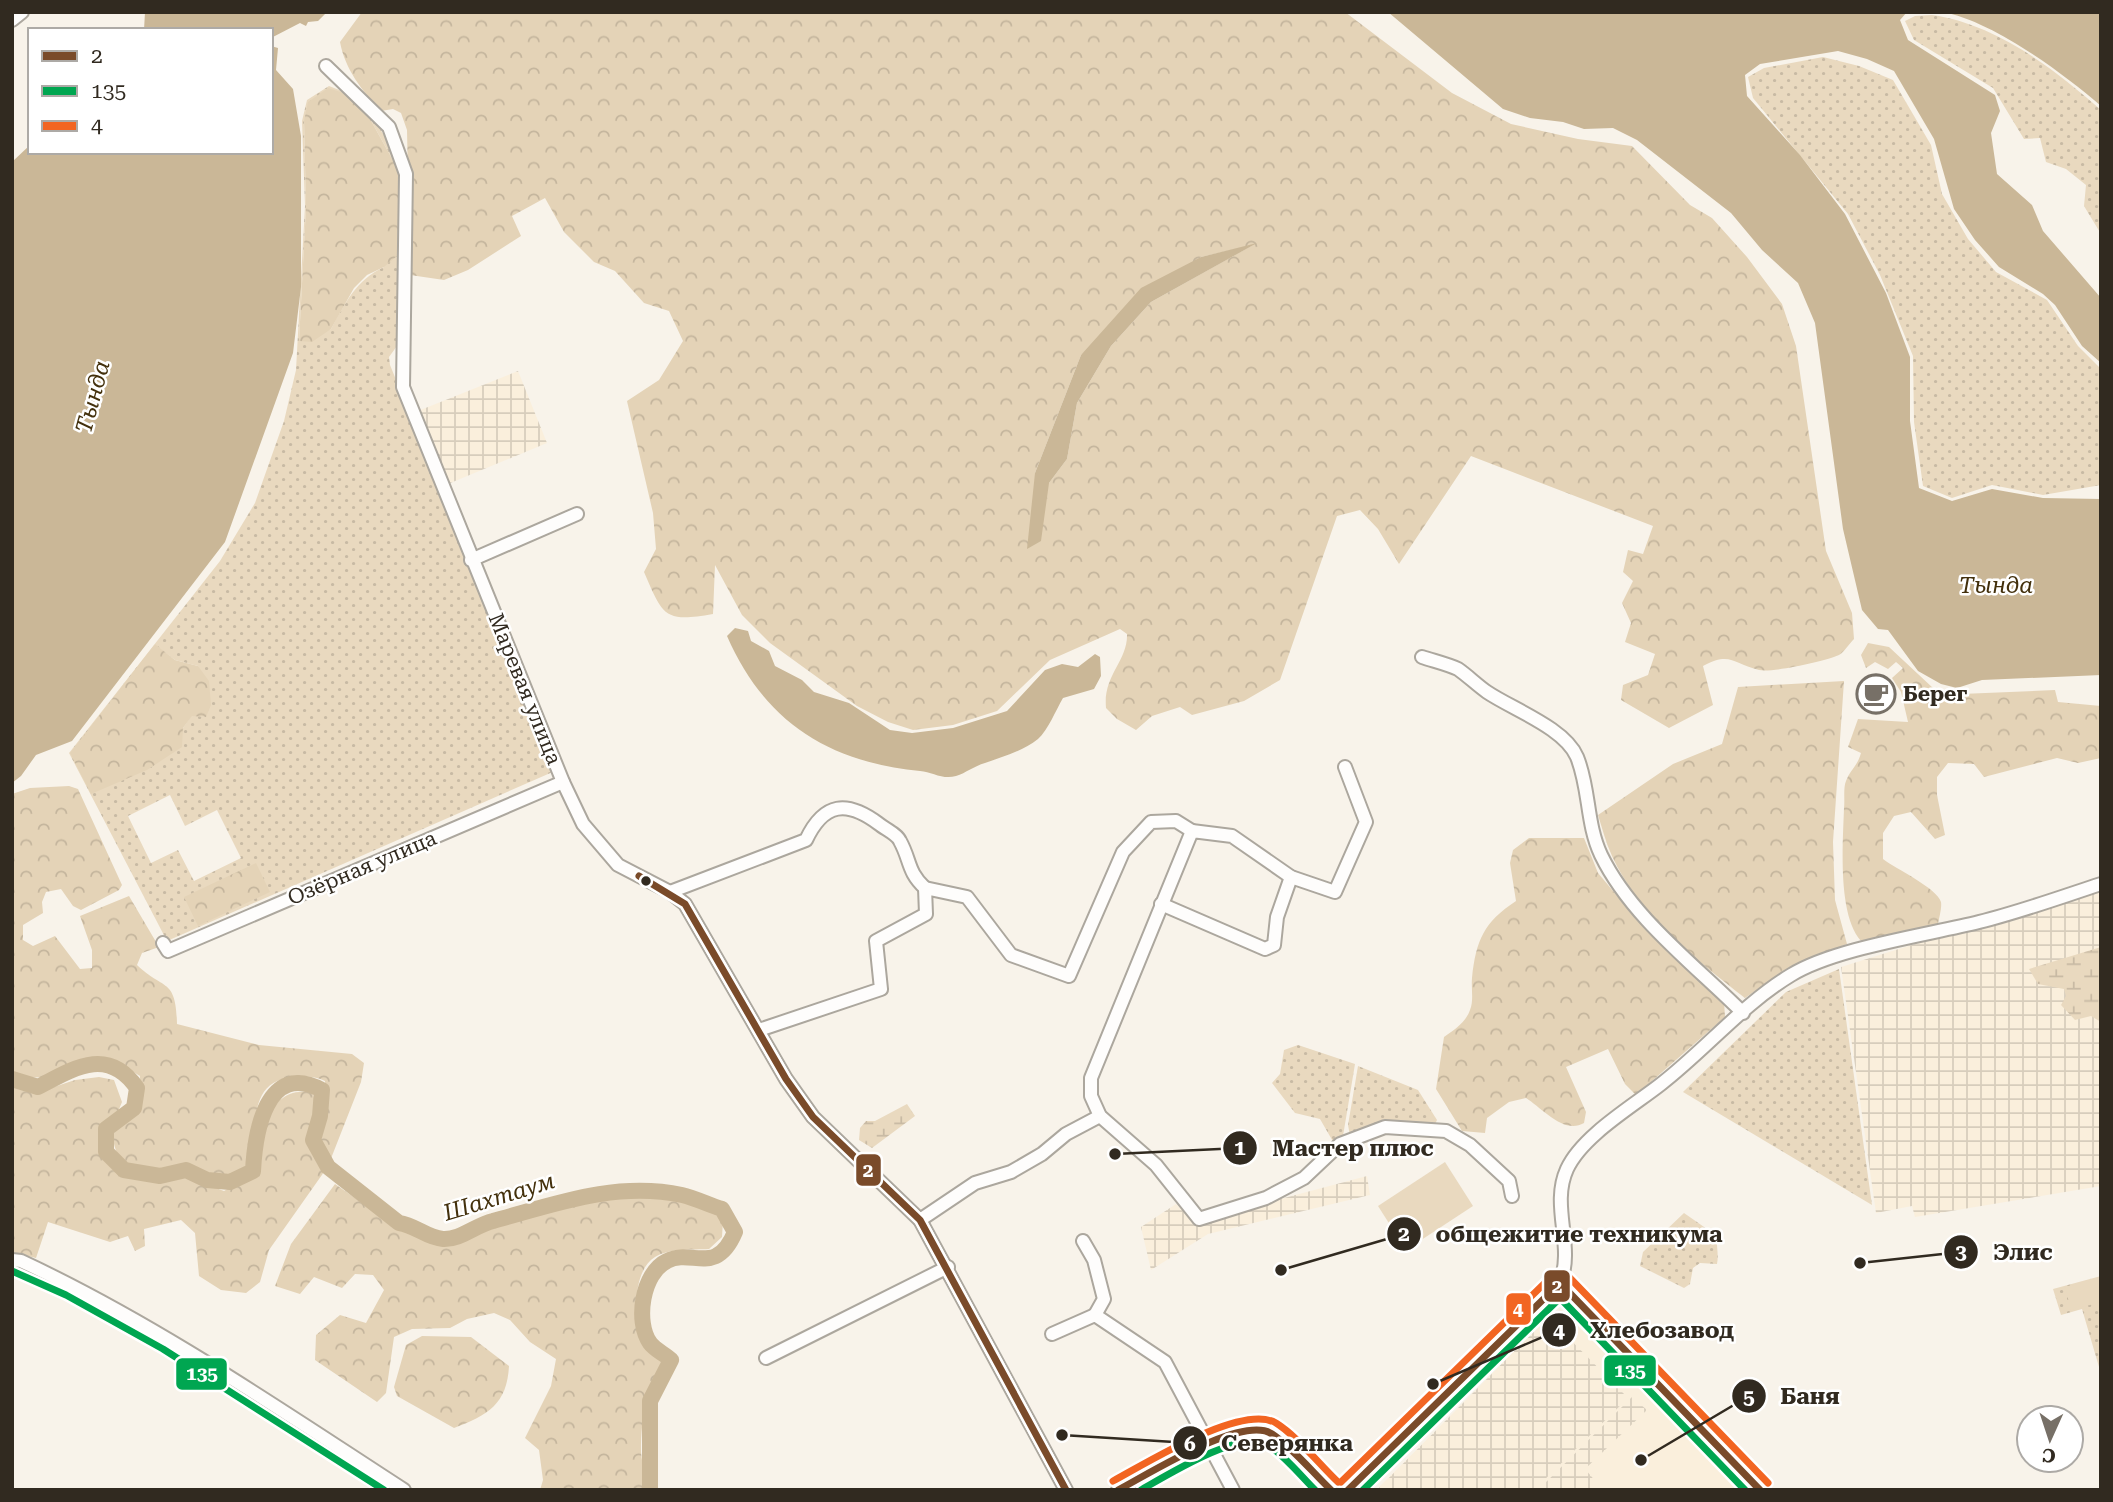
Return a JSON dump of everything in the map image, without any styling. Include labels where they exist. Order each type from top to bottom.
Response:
[{"type":"street","points":[[12,20],[22,12]]},
{"type":"street","name":"Маревая улица","points":[[326,66],[389,127],[406,174],[403,387],[471,560],[583,824],[618,865],[670,892],[685,904],[786,1079],[813,1117],[920,1220],[948,1267],[1066,1490]]},
{"type":"street","points":[[471,560],[577,514]]},
{"type":"street","points":[[1422,657],[1457,669],[1489,693],[1550,729],[1576,753],[1585,780],[1588,817],[1601,855],[1628,895],[1662,934],[1743,1013]]},
{"type":"street","points":[[670,892],[806,840],[816,820],[833,810],[859,809],[900,839],[911,876],[925,888],[967,897],[1011,956],[1069,976],[1123,852],[1151,822],[1176,821],[1192,831],[1232,836],[1291,877],[1335,892],[1366,822],[1345,767]]},
{"type":"street","name":"Озёрная улица","points":[[163,943],[168,951],[563,782]]},
{"type":"street","points":[[1192,831],[1091,1077],[1091,1096],[1100,1116],[1156,1165],[1199,1219],[1266,1198],[1304,1178],[1340,1144],[1385,1128],[1446,1130],[1470,1145],[1508,1181],[1512,1196]]},
{"type":"street","points":[[1161,904],[1265,948],[1274,945],[1277,917],[1291,877]]},
{"type":"street","points":[[1348,1490],[1560,1283],[1565,1261],[1562,1185],[1574,1156],[1588,1141],[1671,1076],[1743,1013],[1792,974],[1809,967],[1858,951],[1982,922],[2101,884]]},
{"type":"street","points":[[760,1030],[881,989],[876,941],[926,914],[925,888]]},
{"type":"street","points":[[920,1220],[975,1183],[1011,1172],[1042,1154],[1066,1134],[1100,1116]]},
{"type":"street","points":[[1052,1334],[1095,1315],[1104,1299],[1094,1260],[1083,1241]]},
{"type":"street","points":[[12,1260],[21,1261],[77,1287],[136,1321],[404,1490]]},
{"type":"street","points":[[766,1358],[948,1267]]},
{"type":"street","points":[[1560,1283],[1760,1490]]},
{"type":"street","points":[[1095,1315],[1165,1362],[1233,1490]]},
{"type":"street","points":[[1118,1490],[1241,1430],[1270,1432],[1331,1490]]},
{"type":"shaded area","points":[[518,371],[547,443],[448,484],[418,411]]},
{"type":"shaded area","points":[[2101,886],[2101,1186],[1915,1217],[1912,1206],[1876,1213],[1841,967]]},
{"type":"shaded area","points":[[1367,1176],[1370,1195],[1208,1234],[1151,1270],[1141,1227],[1176,1204],[1194,1222]]},
{"type":"shaded area","points":[[1560,1309],[1664,1409],[1740,1490],[1381,1490],[1379,1487]]},
{"type":"shaded area","points":[[1548,1317],[1628,1398],[1534,1490],[1377,1490]]},
{"type":"shaded area","points":[[1632,1397],[1647,1410],[1585,1469],[1603,1490],[1538,1490]]},
{"type":"green space","points":[[362,12],[1345,12],[1452,93],[1511,124],[1578,139],[1632,146],[1690,205],[1712,218],[1747,257],[1782,304],[1796,346],[1826,551],[1852,613],[1854,639],[1839,655],[1787,668],[1759,670],[1726,659],[1703,666],[1713,705],[1669,728],[1621,700],[1623,685],[1648,675],[1655,654],[1625,642],[1631,623],[1622,603],[1633,581],[1623,572],[1628,550],[1643,554],[1653,526],[1471,456],[1399,564],[1378,529],[1360,510],[1337,516],[1280,680],[1244,701],[1192,715],[1180,707],[1152,716],[1136,730],[1117,719],[1106,708],[1106,696],[1126,644],[1127,634],[1120,629],[1050,660],[997,711],[953,725],[913,730],[888,722],[857,706],[770,643],[742,615],[715,565],[713,614],[696,617],[674,616],[661,607],[644,572],[656,549],[653,513],[627,401],[659,380],[683,341],[669,311],[644,303],[615,271],[594,262],[564,232],[545,198],[512,216],[521,236],[468,270],[444,280],[410,275],[407,130],[401,113],[393,109],[381,111],[361,87],[350,70],[340,42]],"holes":[[[1253,245],[1151,302],[1111,346],[1077,403],[1067,459],[1049,483],[1035,473],[1081,355],[1201,257]]]},
{"type":"green space","points":[[1932,15],[1956,20],[2001,38],[2043,64],[2101,110],[2101,234],[2084,206],[2086,185],[2066,169],[2046,162],[2040,138],[2024,139],[1993,88],[1914,40],[1905,21],[1915,16]]},
{"type":"green space","points":[[1823,57],[1859,66],[1893,80],[1931,145],[1942,194],[1968,239],[1996,272],[2047,300],[2078,346],[2101,369],[2101,485],[2043,495],[1992,485],[1952,498],[1923,486],[1914,422],[1913,356],[1880,275],[1848,214],[1753,98],[1748,77],[1764,68]]},
{"type":"green space","points":[[329,86],[347,93],[366,107],[389,143],[402,173],[397,346],[389,357],[390,365],[555,771],[167,941],[69,753],[154,645],[183,728],[192,715],[206,717],[198,666],[175,660],[154,644],[220,561],[255,503],[284,421],[296,370],[305,206],[302,121],[307,100]],"holes":[[[364,108],[400,173],[384,267],[359,285],[331,329],[299,341],[306,207],[304,121]],[[170,795],[185,826],[217,810],[241,858],[194,881],[178,850],[151,863],[128,816]]]},
{"type":"green space","points":[[328,88],[347,94],[364,108],[400,173],[401,240],[397,256],[384,267],[367,275],[354,288],[331,329],[312,342],[299,341],[306,207],[304,121],[308,102]]},
{"type":"green space","points":[[1868,643],[1889,647],[1933,688],[1961,694],[2055,690],[2058,702],[2101,706],[2101,758],[2078,763],[2057,758],[1984,777],[1974,764],[1948,763],[1937,777],[1937,795],[1945,835],[1935,839],[1911,812],[1894,816],[1883,833],[1883,859],[1938,897],[1941,904],[1938,924],[1861,941],[1848,914],[1843,877],[1845,787],[1861,753],[1848,747],[1858,719],[1908,722],[1901,692],[1892,678],[1903,668],[1896,662],[1888,669],[1875,662],[1866,668],[1861,655]]},
{"type":"green space","points":[[155,644],[175,660],[198,666],[209,681],[211,705],[206,717],[192,716],[183,728],[182,747],[147,770],[91,794],[70,753]]},
{"type":"green space","points":[[1844,681],[1833,842],[1835,900],[1847,944],[1791,966],[1745,998],[1688,951],[1637,898],[1612,856],[1598,815],[1673,764],[1722,744],[1738,687]]},
{"type":"green space","points":[[69,786],[78,789],[122,885],[119,890],[81,910],[73,906],[61,889],[46,892],[42,902],[43,913],[23,925],[23,940],[33,946],[55,936],[80,969],[92,968],[92,950],[80,916],[129,896],[159,947],[142,953],[137,965],[171,992],[177,1024],[259,1045],[352,1054],[364,1063],[361,1082],[330,1161],[319,1136],[326,1111],[325,1081],[317,1078],[294,1077],[276,1081],[265,1091],[258,1104],[249,1162],[242,1171],[226,1178],[193,1168],[155,1172],[123,1164],[113,1138],[116,1128],[137,1110],[140,1076],[116,1062],[101,1057],[90,1058],[42,1077],[12,1074],[12,794],[30,788]]},
{"type":"green space","points":[[1529,838],[1584,838],[1598,873],[1629,910],[1724,1001],[1725,1017],[1636,1095],[1625,1084],[1608,1049],[1566,1067],[1586,1112],[1584,1123],[1569,1126],[1561,1123],[1526,1098],[1509,1102],[1487,1118],[1485,1133],[1462,1131],[1436,1089],[1444,1037],[1463,1022],[1470,1010],[1479,942],[1496,917],[1516,901],[1510,863],[1513,850]]},
{"type":"green space","points":[[256,863],[270,892],[198,926],[184,897]]},
{"type":"green space","points":[[2101,947],[2101,1022],[2091,1016],[2075,1020],[2061,1005],[2066,996],[2064,989],[2038,984],[2029,969]]},
{"type":"green space","points":[[1839,969],[1872,1205],[1683,1092],[1786,992]]},
{"type":"green space","points":[[1298,1045],[1355,1064],[1343,1136],[1335,1145],[1320,1119],[1295,1113],[1272,1083],[1280,1074],[1284,1050]]},
{"type":"green space","points":[[1358,1066],[1418,1090],[1437,1120],[1434,1126],[1350,1136],[1348,1125]]},
{"type":"green space","points":[[99,1077],[114,1080],[122,1102],[117,1114],[104,1126],[101,1135],[107,1159],[115,1169],[136,1177],[188,1178],[224,1191],[255,1174],[264,1131],[275,1106],[285,1097],[297,1092],[313,1093],[317,1113],[309,1142],[324,1172],[269,1250],[260,1282],[246,1293],[221,1290],[199,1276],[195,1233],[181,1220],[144,1229],[145,1246],[135,1251],[128,1236],[110,1242],[48,1222],[36,1258],[12,1252],[12,1085],[39,1092],[75,1080]]},
{"type":"green space","points":[[907,1104],[915,1116],[872,1148],[859,1140],[860,1128],[866,1121],[875,1121]]},
{"type":"green space","points":[[1445,1162],[1473,1206],[1406,1250],[1378,1206]]},
{"type":"green space","points":[[335,1184],[403,1230],[418,1237],[447,1243],[516,1219],[577,1203],[610,1198],[643,1196],[674,1199],[701,1206],[723,1220],[722,1237],[709,1249],[661,1254],[647,1265],[641,1275],[636,1303],[640,1331],[650,1353],[663,1362],[649,1396],[642,1426],[641,1452],[646,1490],[540,1490],[543,1480],[539,1450],[525,1438],[551,1386],[556,1359],[530,1342],[510,1320],[494,1313],[467,1319],[450,1328],[412,1329],[394,1337],[386,1393],[377,1402],[315,1360],[316,1335],[340,1315],[366,1323],[384,1290],[373,1275],[355,1274],[342,1288],[314,1277],[300,1294],[275,1286],[291,1244]]},
{"type":"green space","points":[[1684,1213],[1717,1236],[1718,1257],[1717,1264],[1700,1263],[1693,1268],[1690,1284],[1684,1288],[1640,1266],[1643,1252]]},
{"type":"green space","points":[[2101,1276],[2099,1367],[2082,1309],[2061,1315],[2053,1289]]},
{"type":"green space","points":[[2101,1278],[2101,1302],[2071,1310],[2065,1287]]},
{"type":"green space","points":[[422,1336],[471,1337],[509,1366],[504,1390],[494,1406],[477,1418],[454,1428],[397,1396],[394,1387],[406,1345]]},
{"type":"water","points":[[145,12],[327,12],[318,21],[308,22],[306,26],[300,23],[273,37],[273,28],[144,28]]},
{"type":"water","name":"Тында","points":[[1388,12],[1907,12],[1900,20],[1908,40],[1995,95],[2000,111],[1991,133],[1997,174],[2032,205],[2043,231],[2101,298],[2101,363],[2082,346],[2055,305],[2043,294],[1999,267],[1975,240],[1954,209],[1934,139],[1894,71],[1867,59],[1838,51],[1760,64],[1745,75],[1747,96],[1800,155],[1845,214],[1886,293],[1910,357],[1910,421],[1919,488],[1952,501],[1992,489],[2043,498],[2101,499],[2101,675],[1982,680],[1957,688],[1941,684],[1918,671],[1888,630],[1878,629],[1862,610],[1843,529],[1815,323],[1798,283],[1762,250],[1731,213],[1637,140],[1613,128],[1584,129],[1563,122],[1530,118],[1503,109]]},
{"type":"water","points":[[1942,12],[2101,12],[2101,106],[2026,50],[1982,25]]},
{"type":"water","name":"Тында","points":[[273,47],[278,48],[276,70],[293,89],[301,136],[301,287],[293,353],[225,542],[72,741],[36,755],[21,776],[12,783],[12,162],[28,147],[28,154],[273,154]]},
{"type":"water","points":[[1257,243],[1151,302],[1111,346],[1077,403],[1067,459],[1049,483],[1041,541],[1027,549],[1035,473],[1081,355],[1141,288],[1201,257]]},
{"type":"water","points":[[735,628],[748,631],[751,641],[769,651],[775,666],[802,680],[814,692],[849,703],[890,730],[912,733],[953,728],[1007,711],[1045,670],[1062,664],[1078,667],[1095,654],[1100,657],[1101,676],[1094,689],[1063,698],[1045,730],[1032,743],[960,775],[947,777],[856,758],[828,747],[803,732],[780,714],[742,666],[727,636]]},
{"type":"waterway","name":"Шахтаум","points":[[12,1079],[38,1087],[77,1068],[102,1064],[114,1067],[126,1075],[137,1088],[134,1108],[106,1129],[106,1152],[124,1170],[160,1176],[186,1170],[207,1180],[230,1182],[253,1171],[261,1121],[276,1092],[288,1085],[303,1083],[322,1090],[320,1116],[313,1140],[328,1167],[399,1223],[437,1238],[449,1239],[493,1221],[586,1196],[610,1193],[657,1191],[687,1196],[722,1209],[735,1232],[728,1246],[712,1258],[686,1257],[667,1261],[658,1267],[652,1276],[643,1299],[645,1334],[650,1343],[671,1360],[650,1401],[650,1490]]},
{"type":"transit line","name":"2","points":[[639,876],[685,904],[786,1079],[813,1117],[920,1220],[1066,1490]]},
{"type":"transit line","name":"135","points":[[12,1271],[66,1295],[163,1349],[384,1490]]},
{"type":"transit line","name":"4","points":[[1341,1482],[1553,1275],[1560,1273],[1568,1276],[1768,1483]]},
{"type":"transit line","name":"2","points":[[1348,1490],[1560,1283],[1760,1490]]},
{"type":"transit line","name":"135","points":[[1363,1490],[1560,1298],[1745,1490]]},
{"type":"transit line","name":"4","points":[[1113,1481],[1194,1438],[1241,1421],[1261,1419],[1276,1423],[1284,1429],[1338,1482]]},
{"type":"transit line","name":"2","points":[[1118,1490],[1172,1460],[1218,1439],[1258,1430],[1272,1434],[1280,1440],[1331,1490]]},
{"type":"transit line","name":"135","points":[[1141,1490],[1204,1456],[1240,1443],[1256,1441],[1274,1449],[1315,1490]]},
{"type":"place","name":"Берег","points":[[1876,694]]},
{"type":"place","name":"Мастер плюс","points":[[1115,1154]]},
{"type":"place","name":"Элис","points":[[1860,1263]]},
{"type":"place","name":"общежитие техникума","points":[[1281,1270]]},
{"type":"place","name":"Хлебозавод","points":[[1433,1384]]},
{"type":"place","name":"Северянка","points":[[1062,1435]]},
{"type":"place","name":"Баня","points":[[1641,1460]]}]
